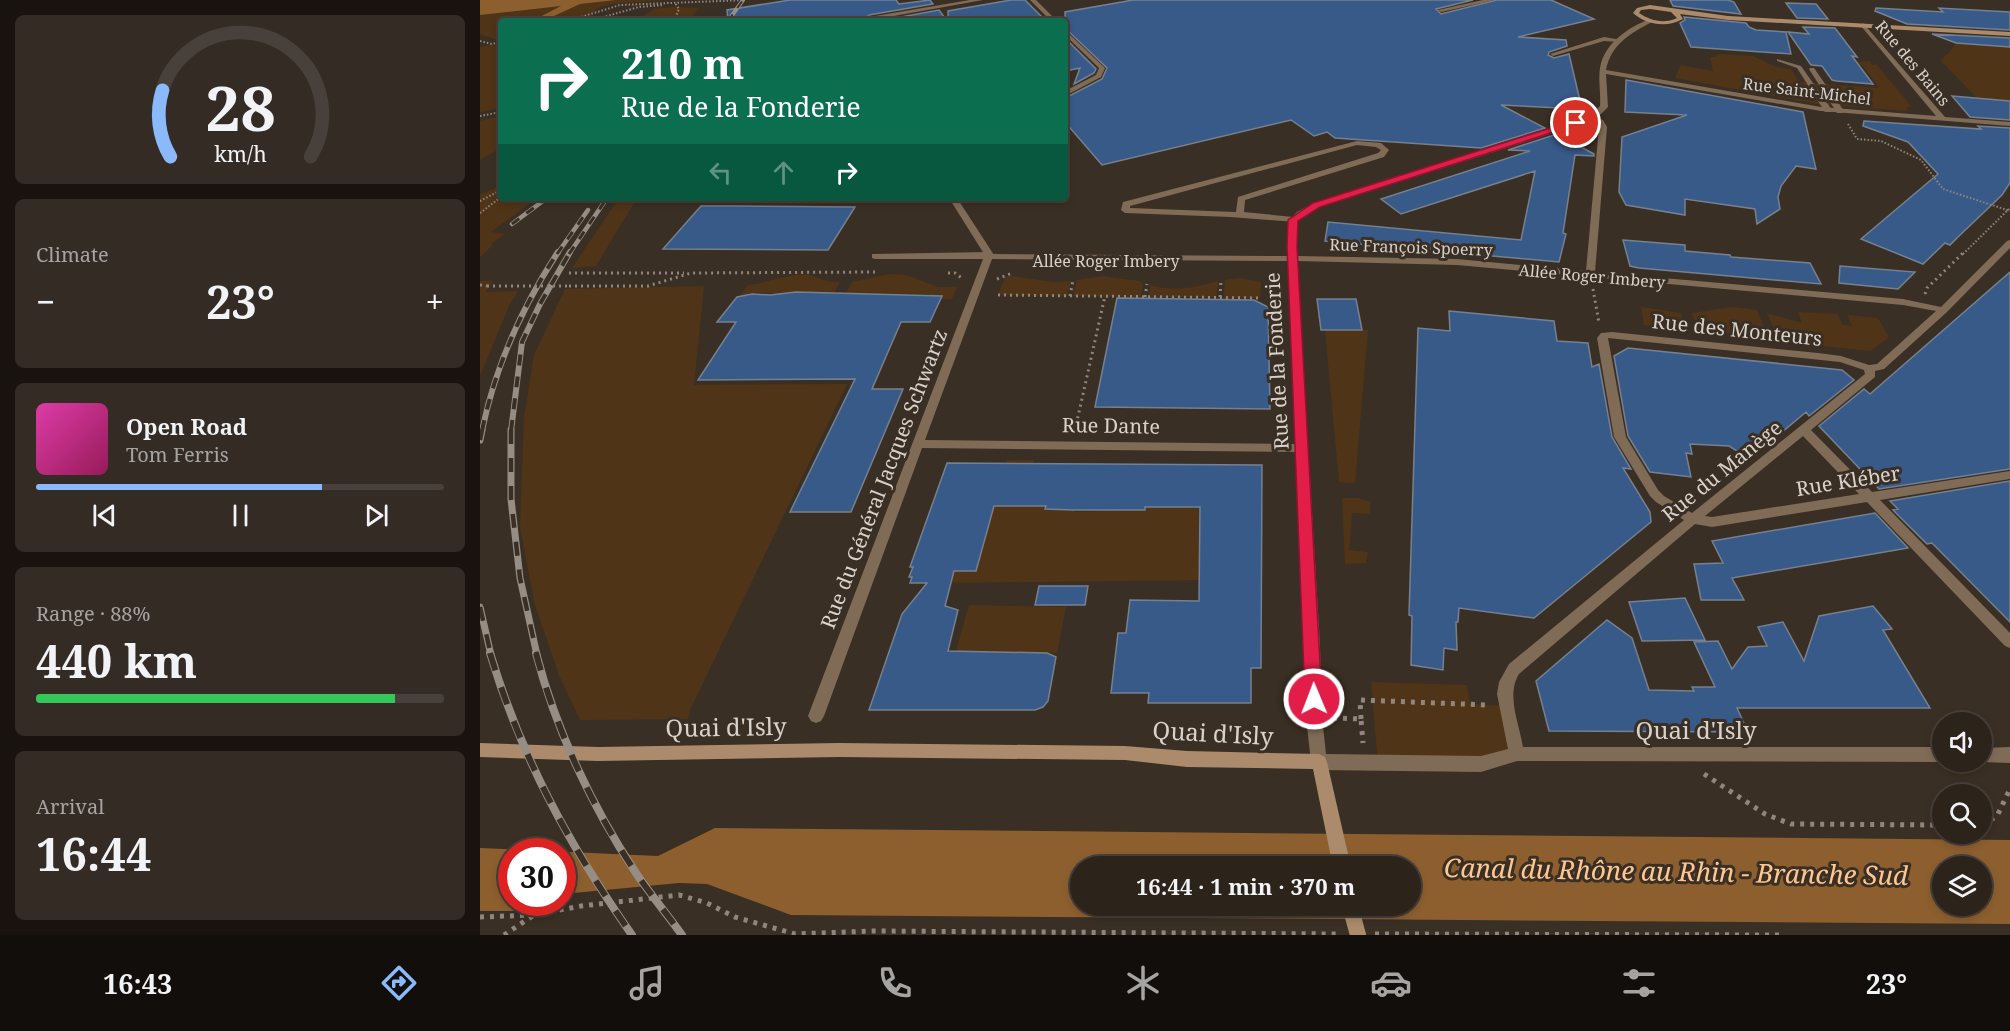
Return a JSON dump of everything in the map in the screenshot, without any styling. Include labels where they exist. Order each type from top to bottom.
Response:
[{"type":"street","points":[[875,18],[980,0]]},
{"type":"street","points":[[1033,0],[1051,18]]},
{"type":"street","points":[[1441,10],[1492,0]]},
{"type":"street","points":[[1728,18],[1667,22],[1650,21],[1636,14],[1641,6],[1728,18],[2010,34]]},
{"type":"street","points":[[1673,11],[1680,15],[1679,20]]},
{"type":"street","points":[[1240,216],[1241,199],[1381,155],[1385,150],[1378,145],[1357,143],[1126,204],[1125,210],[1293,220],[1317,205],[1592,118],[1604,107],[1603,71],[1606,57],[1619,40],[1630,31],[1650,21]]},
{"type":"street","name":"Rue des Bains","points":[[1863,25],[1942,118]]},
{"type":"street","points":[[1068,35],[1102,68],[1099,76],[1068,92]]},
{"type":"street","points":[[1553,54],[1604,39],[1619,40]]},
{"type":"street","points":[[1779,60],[1800,67],[1828,110]]},
{"type":"street","points":[[1812,69],[1840,111]]},
{"type":"street","name":"Rue Saint-Michel","points":[[1603,71],[1828,110],[2010,124]]},
{"type":"street","points":[[1590,274],[1603,127],[1600,122],[1592,118]]},
{"type":"street","points":[[955,201],[989,255]]},
{"type":"street","name":"Rue de la Fonderie","points":[[1293,220],[1313,645],[1314,717],[1319,762],[1340,856]]},
{"type":"street","name":"Rue du Manège","points":[[1517,754],[1507,706],[1506,682],[1514,669],[1693,519],[1871,375],[1869,368],[1880,367],[1943,310],[2010,243]]},
{"type":"street","name":"Rue du Général Jacques Schwartz","points":[[816,716],[920,444],[989,255]]},
{"type":"street","name":"Rue François Spoerry","points":[[875,256],[1293,258],[1457,262],[1903,302],[1943,310]]},
{"type":"street","name":"Rue des Monteurs","points":[[1602,338],[1608,334],[1818,356],[1841,359],[1869,368]]},
{"type":"street","points":[[1602,338],[1620,437],[1654,494],[1693,519]]},
{"type":"street","points":[[1804,430],[2010,642]]},
{"type":"street","name":"Rue Dante","points":[[920,444],[1302,448]]},
{"type":"street","name":"Rue Kléber","points":[[1693,519],[1712,522],[2010,475]]},
{"type":"street","name":"Quai d'Isly","points":[[480,750],[598,754],[839,750],[1125,753],[1187,759],[1481,764],[1517,754],[1932,755]]},
{"type":"street","points":[[1992,755],[2010,755]]},
{"type":"street","points":[[1353,916],[1358,934]]},
{"type":"path","points":[[576,18],[604,8],[635,3],[745,0]]},
{"type":"path","points":[[601,18],[639,7],[677,3]]},
{"type":"path","points":[[675,18],[679,9],[677,3]]},
{"type":"path","points":[[594,18],[604,8]]},
{"type":"path","points":[[481,42],[498,42]]},
{"type":"path","points":[[1840,111],[1857,139],[1881,141],[1921,160],[1943,189],[2009,210],[1927,288],[1925,296],[1943,310]]},
{"type":"path","points":[[480,116],[498,112]]},
{"type":"path","points":[[480,201],[498,192]]},
{"type":"path","points":[[480,213],[498,199]]},
{"type":"path","points":[[569,273],[884,272]]},
{"type":"path","points":[[480,285],[648,286],[691,273]]},
{"type":"path","points":[[943,273],[955,273],[965,280],[980,279]]},
{"type":"path","name":"Allée Roger Imbery","points":[[980,279],[998,279],[1010,273],[1020,273]]},
{"type":"path","points":[[1070,296],[1073,280]]},
{"type":"path","points":[[1220,297],[1221,281]]},
{"type":"path","points":[[1145,297],[1147,284]]},
{"type":"path","name":"Allée Roger Imbery","points":[[1602,338],[1593,288],[1604,289]]},
{"type":"path","points":[[998,295],[1260,298]]},
{"type":"path","points":[[1071,444],[1105,296]]},
{"type":"path","points":[[1365,763],[1360,700],[1507,706]]},
{"type":"path","points":[[1314,717],[1361,719]]},
{"type":"path","points":[[1687,755],[1692,767],[1777,820],[1809,825],[1932,825]]},
{"type":"path","points":[[1992,822],[2010,789]]},
{"type":"path","points":[[576,907],[680,895],[707,903],[735,917],[796,934],[873,931],[1784,935]]},
{"type":"path","points":[[480,917],[507,916]]},
{"type":"path","points":[[504,935],[532,916]]},
{"type":"shaded area","points":[[616,0],[664,0],[612,4],[597,8],[589,18],[498,18],[498,109],[480,112],[480,47],[497,44],[495,39],[480,34],[480,15]]},
{"type":"shaded area","points":[[698,8],[691,18],[640,18],[654,9]]},
{"type":"shaded area","points":[[1956,43],[2010,47],[2010,101],[1977,98],[1940,60]]},
{"type":"shaded area","points":[[1720,54],[1753,56],[1776,67],[1791,69],[1799,82],[1879,88],[1863,66],[1856,62],[1870,61],[1872,65],[1877,65],[1911,106],[1906,108],[1908,111],[1816,104],[1675,78],[1681,65],[1713,71],[1710,57]]},
{"type":"shaded area","points":[[498,117],[498,150],[480,160],[480,121]]},
{"type":"shaded area","points":[[498,186],[498,201],[533,201],[491,232],[505,234],[491,244],[493,245],[480,257],[480,195]]},
{"type":"shaded area","points":[[617,201],[635,201],[596,266],[572,268]]},
{"type":"shaded area","points":[[889,274],[906,275],[938,287],[957,287],[952,299],[929,299],[930,294],[846,293],[852,282]]},
{"type":"shaded area","points":[[793,275],[809,275],[827,281],[840,282],[834,293],[749,293],[745,298],[739,297],[748,285]]},
{"type":"shaded area","points":[[1102,276],[1140,281],[1143,283],[1141,297],[1073,296],[1077,280]]},
{"type":"shaded area","points":[[1005,277],[1054,282],[1071,281],[1067,296],[998,295]]},
{"type":"shaded area","points":[[1239,278],[1261,282],[1260,298],[1224,298],[1225,280]]},
{"type":"shaded area","points":[[480,281],[493,281],[486,292],[518,291],[509,306],[480,376]]},
{"type":"shaded area","points":[[1218,281],[1216,297],[1149,297],[1150,285],[1184,288]]},
{"type":"shaded area","points":[[704,286],[694,385],[847,384],[690,710],[688,719],[580,720],[559,675],[535,605],[520,527],[524,418],[534,355],[565,289]]},
{"type":"shaded area","points":[[1641,307],[1681,313],[1686,329],[1644,325]]},
{"type":"shaded area","points":[[1732,307],[1757,310],[1769,338],[1697,330],[1692,313]]},
{"type":"shaded area","points":[[1798,312],[1836,314],[1843,325],[1852,326],[1847,315],[1878,318],[1889,337],[1871,351],[1778,339],[1767,313],[1802,323]]},
{"type":"shaded area","points":[[1325,330],[1368,330],[1355,483],[1339,482]]},
{"type":"shaded area","points":[[1007,460],[1034,460],[1023,506],[1046,506],[1045,509],[1074,510],[1074,512],[1144,510],[1145,507],[1173,507],[1175,492],[1201,492],[1199,573],[1216,580],[935,583],[936,579],[952,579],[954,571],[976,570]]},
{"type":"shaded area","points":[[1342,498],[1359,498],[1370,502],[1370,514],[1352,513],[1349,550],[1368,552],[1366,563],[1345,564]]},
{"type":"shaded area","points":[[969,605],[1066,607],[1057,653],[956,651]]},
{"type":"shaded area","points":[[1371,682],[1467,685],[1470,704],[1507,706],[1517,754],[1378,763]]},
{"type":"water","points":[[480,0],[616,0],[580,4],[550,18],[538,18],[561,6],[480,15]]},
{"type":"water","name":"Canal du Rhône au Rhin - Branche Sud","points":[[715,828],[1932,839],[1932,844],[1992,844],[1992,840],[2010,840],[2010,924],[791,915],[707,884],[679,883],[576,893],[576,852],[658,856]]},
{"type":"water","points":[[480,848],[498,849],[498,911],[480,911]]},
{"type":"building","points":[[790,0],[896,0],[899,4],[930,0],[933,4],[869,15],[866,18],[728,18],[727,10]]},
{"type":"building","points":[[1011,0],[1025,0],[1043,18],[948,18],[948,11]]},
{"type":"building","points":[[1133,0],[1473,0],[1436,9],[1441,14],[1497,0],[1551,0],[1594,19],[1518,37],[1566,40],[1567,46],[1549,52],[1548,55],[1554,58],[1569,54],[1582,109],[1501,105],[1545,128],[1481,148],[1335,138],[1327,132],[1314,136],[1291,120],[1102,165],[1068,125],[1068,99],[1069,96],[1102,79],[1107,68],[1068,31],[1068,18],[1065,18],[1065,12]]},
{"type":"building","points":[[1670,0],[1728,0],[1734,2],[1741,14],[1673,6]]},
{"type":"building","points":[[1786,3],[1816,4],[1828,19],[1797,18]]},
{"type":"building","points":[[1876,8],[1943,12],[1939,8],[2010,12],[2010,30],[1907,24],[1875,11]]},
{"type":"building","points":[[939,10],[945,18],[895,18]]},
{"type":"building","points":[[1684,17],[1746,23],[1756,30],[1786,32],[1791,54],[1691,47],[1680,23],[1685,20]]},
{"type":"building","points":[[1803,27],[1835,28],[1857,57],[1852,56],[1873,84],[1832,80],[1822,66],[1811,65],[1788,32],[1809,34]]},
{"type":"building","points":[[1932,34],[2010,38],[2010,47],[1956,43]]},
{"type":"building","points":[[1068,41],[1096,69],[1094,73],[1074,84],[1080,68],[1068,70]]},
{"type":"building","points":[[1626,80],[1803,112],[1816,169],[1796,166],[1781,186],[1778,197],[1780,209],[1757,224],[1755,209],[1685,199],[1685,215],[1626,205],[1619,192],[1622,137],[1687,115],[1625,112]]},
{"type":"building","points":[[1952,96],[2010,101],[2010,120],[1970,117]]},
{"type":"building","points":[[1864,121],[1981,129],[1978,126],[2010,128],[2010,183],[2002,195],[1950,245],[1945,243],[1923,264],[1861,239],[1938,174],[1908,142],[1863,126]]},
{"type":"building","points":[[1557,134],[1594,154],[1594,156],[1575,155],[1563,233],[1566,234],[1559,262],[1325,241],[1328,222],[1521,240],[1535,171],[1401,214],[1381,199],[1530,151],[1508,150]]},
{"type":"building","points":[[701,206],[855,207],[828,250],[663,249]]},
{"type":"building","points":[[1623,240],[1685,245],[1685,251],[1730,255],[1731,257],[1810,263],[1821,284],[1630,266]]},
{"type":"building","points":[[1840,266],[1915,272],[1898,289],[1839,283]]},
{"type":"building","points":[[2010,272],[2010,469],[1879,489],[1819,426],[1864,389],[1870,394]]},
{"type":"building","points":[[796,292],[942,296],[930,322],[901,322],[872,389],[903,389],[851,512],[790,512],[855,379],[698,380],[736,322],[717,322],[737,297]]},
{"type":"building","points":[[1117,298],[1254,300],[1268,307],[1270,409],[1095,407]]},
{"type":"building","points":[[1317,299],[1356,299],[1362,330],[1321,330]]},
{"type":"building","points":[[1449,311],[1554,321],[1557,341],[1588,343],[1592,367],[1599,364],[1612,437],[1631,469],[1623,468],[1650,512],[1651,522],[1534,618],[1459,608],[1458,622],[1456,622],[1457,650],[1444,648],[1443,670],[1411,665],[1412,616],[1409,615],[1418,328],[1450,331]]},
{"type":"building","points":[[1628,348],[1842,370],[1854,380],[1809,416],[1806,412],[1750,459],[1729,446],[1690,444],[1692,454],[1686,453],[1691,477],[1650,472],[1628,436],[1614,356]]},
{"type":"building","points":[[947,463],[1262,465],[1261,668],[1251,668],[1251,703],[1148,703],[1149,693],[1111,693],[1118,633],[1126,633],[1130,600],[1199,601],[1200,507],[1074,510],[1045,509],[1046,506],[994,506],[976,571],[954,571],[945,606],[958,610],[948,651],[1047,653],[1056,657],[1048,701],[1043,707],[1035,710],[869,710],[902,614],[927,583],[910,583],[912,577],[909,577],[913,567],[910,567]]},
{"type":"building","points":[[2010,481],[2010,622],[1932,543],[1927,544],[1893,510],[1898,509],[1890,501]]},
{"type":"building","points":[[1875,513],[1908,548],[1732,578],[1744,600],[1701,600],[1694,564],[1723,563],[1712,541]]},
{"type":"building","points":[[1039,586],[1088,586],[1085,605],[1035,605]]},
{"type":"building","points":[[1685,598],[1705,640],[1642,641],[1629,602]]},
{"type":"building","points":[[1873,606],[1892,629],[1883,630],[1930,708],[1737,708],[1748,732],[1549,731],[1536,681],[1607,620],[1632,638],[1649,690],[1694,691],[1692,687],[1715,687],[1694,642],[1718,641],[1732,669],[1748,647],[1767,646],[1758,627],[1783,622],[1804,661],[1819,616]]},
{"type":"railway","points":[[730,18],[743,0]]},
{"type":"railway","points":[[512,224],[543,201]]},
{"type":"railway","points":[[569,254],[605,201]]},
{"type":"railway","points":[[557,254],[588,210]]},
{"type":"railway","points":[[482,431],[494,384],[511,338],[558,252]]},
{"type":"railway","points":[[511,431],[522,342],[540,304],[570,252]]},
{"type":"railway","points":[[480,440],[482,430]]},
{"type":"railway","points":[[511,431],[511,499],[520,578],[537,655]]},
{"type":"railway","points":[[480,607],[491,655]]},
{"type":"railway","points":[[490,653],[517,729],[549,800],[588,868],[632,935]]},
{"type":"railway","points":[[536,653],[554,711],[590,795],[636,873],[682,935]]},
{"type":"route","points":[[1314,699],[1291,230],[1293,220],[1317,205],[1576,123]]}]
